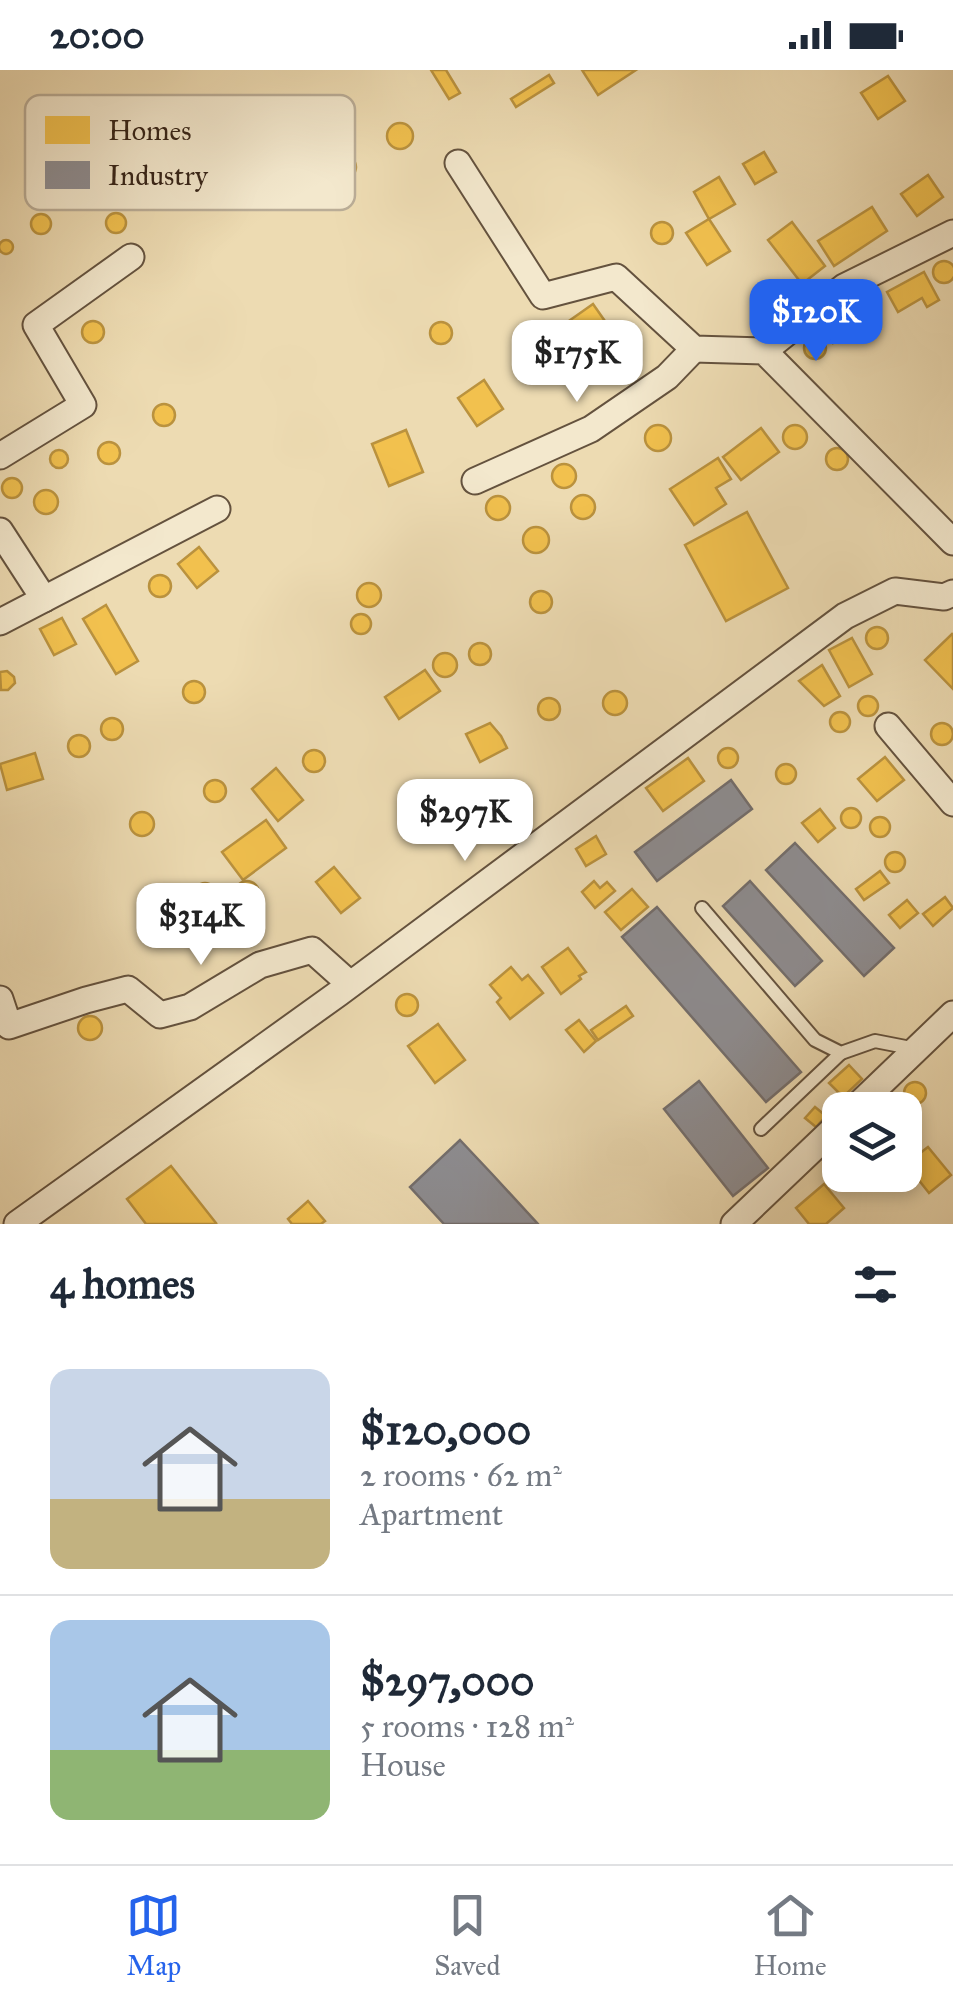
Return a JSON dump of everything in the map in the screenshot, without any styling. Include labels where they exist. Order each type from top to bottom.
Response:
[{"type":"street","points":[[458,164],[543,296],[616,277],[694,349],[764,351],[844,287],[953,233]]},
{"type":"street","points":[[0,456],[82,405],[36,325],[131,257]]},
{"type":"street","points":[[475,481],[590,429],[667,377],[694,349]]},
{"type":"street","points":[[764,351],[953,542]]},
{"type":"street","points":[[0,622],[217,509]]},
{"type":"street","points":[[0,530],[44,599]]},
{"type":"street","points":[[17,1224],[350,984],[845,616],[895,591],[944,597],[953,593]]},
{"type":"street","points":[[888,726],[953,803]]},
{"type":"street","points":[[0,999],[9,1026],[128,990],[160,1015],[190,1007],[260,965],[312,950],[350,984]]},
{"type":"street","points":[[872,1092],[953,1014]]},
{"type":"street","points":[[734,1224],[822,1140]]},
{"type":"lane","points":[[702,908],[815,1040],[840,1053]]},
{"type":"lane","points":[[761,1129],[840,1053],[875,1040],[916,1049]]},
{"type":"building: Homes","points":[[431,70],[446,70],[460,93],[449,99]]},
{"type":"building: Homes","points":[[582,70],[636,70],[598,95]]},
{"type":"building: Homes","points":[[549,75],[554,83],[516,107],[511,99]]},
{"type":"building: Homes","points":[[888,76],[905,101],[878,119],[861,93]]},
{"type":"building: Homes","points":[[400,123],[409,127],[413,136],[409,145],[400,149],[391,145],[387,136],[391,127]]},
{"type":"building: Homes","points":[[764,152],[776,172],[755,184],[743,164]]},
{"type":"building: Homes","points":[[928,175],[943,197],[917,216],[901,194]]},
{"type":"building: Homes","points":[[719,177],[735,204],[709,219],[694,192]]},
{"type":"building: Homes","points":[[872,207],[887,231],[834,266],[818,241]]},
{"type":"building: Homes","points":[[116,213],[126,223],[116,233],[106,223]]},
{"type":"building: Homes","points":[[41,214],[51,224],[41,234],[31,224]]},
{"type":"building: Homes","points":[[709,219],[730,251],[707,265],[686,233]]},
{"type":"building: Homes","points":[[662,222],[670,225],[670,241],[662,244],[654,241],[651,233],[654,225]]},
{"type":"building: Homes","points":[[792,222],[825,266],[802,284],[768,240]]},
{"type":"building: Homes","points":[[6,240],[13,247],[6,254],[-1,247]]},
{"type":"building: Homes","points":[[936,264],[952,264],[952,280],[936,280]]},
{"type":"building: Homes","points":[[924,272],[939,300],[927,307],[922,298],[898,312],[887,292]]},
{"type":"building: Homes","points":[[865,303],[880,329],[865,337],[860,328],[833,343],[824,326]]},
{"type":"building: Homes","points":[[593,304],[607,324],[570,350],[556,330]]},
{"type":"building: Homes","points":[[93,321],[101,324],[101,340],[93,343],[85,340],[82,332],[85,324]]},
{"type":"building: Homes","points":[[441,322],[449,325],[449,341],[441,344],[433,341],[430,333],[433,325]]},
{"type":"building: Homes","points":[[603,337],[612,340],[612,358],[603,361],[594,358],[591,349],[594,340]]},
{"type":"building: Homes","points":[[815,337],[823,340],[823,356],[815,359],[807,356],[804,348],[807,340]]},
{"type":"building: Homes","points":[[484,380],[503,409],[477,426],[458,398]]},
{"type":"building: Homes","points":[[164,404],[175,415],[164,426],[153,415]]},
{"type":"building: Homes","points":[[658,425],[667,429],[671,438],[667,447],[658,451],[649,447],[645,438],[649,429]]},
{"type":"building: Homes","points":[[795,425],[804,428],[804,446],[795,449],[786,446],[783,437],[786,428]]},
{"type":"building: Homes","points":[[761,428],[779,452],[741,480],[723,457]]},
{"type":"building: Homes","points":[[406,430],[423,472],[389,486],[372,444]]},
{"type":"building: Homes","points":[[105,442],[113,442],[120,453],[113,464],[105,464],[98,457],[98,449]]},
{"type":"building: Homes","points":[[837,448],[845,451],[845,467],[837,470],[829,467],[826,459],[829,451]]},
{"type":"building: Homes","points":[[59,450],[66,452],[66,466],[59,468],[52,466],[50,459],[52,452]]},
{"type":"building: Homes","points":[[718,458],[731,479],[716,488],[726,504],[694,525],[670,489]]},
{"type":"building: Homes","points":[[564,464],[576,476],[564,488],[552,476]]},
{"type":"building: Homes","points":[[12,478],[22,488],[12,498],[2,488]]},
{"type":"building: Homes","points":[[46,490],[58,502],[46,514],[34,502]]},
{"type":"building: Homes","points":[[583,495],[592,498],[592,516],[583,519],[574,516],[571,507],[574,498]]},
{"type":"building: Homes","points":[[498,496],[507,499],[507,517],[498,520],[489,517],[486,508],[489,499]]},
{"type":"building: Homes","points":[[747,512],[788,588],[726,621],[685,545]]},
{"type":"building: Homes","points":[[536,527],[545,531],[549,540],[545,549],[536,553],[527,549],[523,540],[527,531]]},
{"type":"building: Homes","points":[[199,547],[218,571],[197,588],[178,564]]},
{"type":"building: Homes","points":[[160,575],[168,578],[168,594],[160,597],[152,594],[149,586],[152,578]]},
{"type":"building: Homes","points":[[369,583],[381,595],[369,607],[357,595]]},
{"type":"building: Homes","points":[[541,591],[549,594],[549,610],[541,613],[533,610],[530,602],[533,594]]},
{"type":"building: Homes","points":[[106,605],[138,661],[116,674],[83,619]]},
{"type":"building: Homes","points":[[361,614],[371,624],[361,634],[351,624]]},
{"type":"building: Homes","points":[[62,618],[76,644],[54,655],[40,629]]},
{"type":"building: Homes","points":[[877,627],[888,638],[877,649],[866,638]]},
{"type":"building: Homes","points":[[953,635],[953,689],[925,660]]},
{"type":"building: Homes","points":[[852,638],[872,674],[849,687],[829,650]]},
{"type":"building: Homes","points":[[480,643],[491,654],[480,665],[469,654]]},
{"type":"building: Homes","points":[[445,653],[457,665],[445,677],[433,665]]},
{"type":"building: Homes","points":[[822,665],[840,696],[824,706],[799,681]]},
{"type":"building: Homes","points":[[425,670],[440,691],[399,719],[385,697]]},
{"type":"building: Homes","points":[[7,671],[15,683],[8,690],[1,690],[0,672]]},
{"type":"building: Homes","points":[[194,681],[202,684],[202,700],[194,703],[186,700],[183,692],[186,684]]},
{"type":"building: Homes","points":[[615,691],[624,694],[624,712],[615,715],[606,712],[603,703],[606,694]]},
{"type":"building: Homes","points":[[864,696],[872,696],[878,706],[872,716],[864,716],[858,710],[858,702]]},
{"type":"building: Homes","points":[[549,698],[557,701],[557,717],[549,720],[541,717],[538,709],[541,701]]},
{"type":"building: Homes","points":[[836,712],[844,712],[850,722],[844,732],[836,732],[830,726],[830,718]]},
{"type":"building: Homes","points":[[112,718],[120,721],[120,737],[112,740],[104,737],[101,729],[104,721]]},
{"type":"building: Homes","points":[[490,723],[507,748],[480,762],[466,734]]},
{"type":"building: Homes","points":[[942,723],[950,726],[950,742],[942,745],[934,742],[931,734],[934,726]]},
{"type":"building: Homes","points":[[79,735],[87,738],[87,754],[79,757],[71,754],[68,746],[71,738]]},
{"type":"building: Homes","points":[[724,748],[732,748],[738,758],[732,768],[724,768],[718,762],[718,754]]},
{"type":"building: Homes","points":[[310,750],[318,750],[325,761],[318,772],[310,772],[303,765],[303,757]]},
{"type":"building: Homes","points":[[35,753],[43,779],[7,790],[0,764]]},
{"type":"building: Homes","points":[[885,757],[904,780],[877,801],[858,779]]},
{"type":"building: Homes","points":[[688,758],[704,781],[663,811],[646,788]]},
{"type":"building: Homes","points":[[782,764],[790,764],[796,774],[790,784],[782,784],[776,778],[776,770]]},
{"type":"building: Homes","points":[[276,768],[303,800],[278,821],[252,789]]},
{"type":"building: Homes","points":[[215,780],[223,783],[223,799],[215,802],[207,799],[204,791],[207,783]]},
{"type":"building: Homes","points":[[427,786],[437,796],[427,806],[417,796]]},
{"type":"building: Homes","points":[[847,808],[855,808],[861,818],[855,828],[847,828],[841,822],[841,814]]},
{"type":"building: Homes","points":[[820,809],[835,828],[818,842],[802,823]]},
{"type":"building: Homes","points":[[137,812],[147,812],[154,824],[147,836],[137,836],[130,829],[130,819]]},
{"type":"building: Homes","points":[[876,817],[884,817],[890,827],[884,837],[876,837],[870,831],[870,823]]},
{"type":"building: Homes","points":[[266,820],[286,848],[243,880],[222,852]]},
{"type":"building: Homes","points":[[596,836],[606,854],[586,866],[576,849]]},
{"type":"building: Homes","points":[[891,852],[899,852],[905,862],[899,872],[891,872],[885,866],[885,858]]},
{"type":"building: Homes","points":[[334,867],[360,898],[341,913],[316,882]]},
{"type":"building: Homes","points":[[880,871],[889,883],[864,900],[856,889]]},
{"type":"building: Homes","points":[[247,881],[256,884],[256,902],[247,905],[238,902],[235,893],[238,884]]},
{"type":"building: Homes","points":[[594,881],[600,888],[607,882],[615,891],[595,908],[582,892]]},
{"type":"building: Homes","points":[[205,883],[213,886],[213,902],[205,905],[197,902],[194,894],[197,886]]},
{"type":"building: Homes","points":[[632,889],[648,907],[621,930],[605,912]]},
{"type":"building: Homes","points":[[945,897],[953,908],[933,926],[923,914]]},
{"type":"building: Homes","points":[[907,900],[918,913],[900,928],[889,915]]},
{"type":"building: Homes","points":[[568,948],[586,972],[561,994],[542,967]]},
{"type":"building: Homes","points":[[511,967],[522,980],[528,975],[543,993],[510,1019],[490,985]]},
{"type":"building: Homes","points":[[407,994],[415,997],[415,1013],[407,1016],[399,1013],[396,1005],[399,997]]},
{"type":"building: Homes","points":[[626,1006],[633,1016],[598,1040],[591,1030]]},
{"type":"building: Homes","points":[[90,1016],[99,1019],[99,1037],[90,1040],[81,1037],[78,1028],[81,1019]]},
{"type":"building: Homes","points":[[579,1020],[596,1041],[584,1052],[566,1030]]},
{"type":"building: Homes","points":[[438,1024],[465,1060],[435,1083],[408,1046]]},
{"type":"building: Homes","points":[[849,1065],[862,1079],[848,1092],[838,1092],[829,1083]]},
{"type":"building: Homes","points":[[915,1082],[925,1089],[922,1102],[922,1092],[904,1092],[907,1085]]},
{"type":"building: Homes","points":[[815,1107],[822,1113],[816,1127],[805,1118]]},
{"type":"building: Homes","points":[[928,1147],[951,1175],[929,1193],[922,1184],[922,1152]]},
{"type":"building: Homes","points":[[171,1166],[216,1223],[146,1224],[127,1199]]},
{"type":"building: Homes","points":[[822,1186],[822,1192],[831,1192],[844,1208],[826,1224],[809,1224],[796,1208]]},
{"type":"building: Homes","points":[[308,1201],[325,1221],[292,1224],[288,1219]]},
{"type":"building: Industry","points":[[731,780],[752,809],[657,881],[635,852]]},
{"type":"building: Industry","points":[[795,843],[894,948],[864,976],[766,870]]},
{"type":"building: Industry","points":[[750,881],[822,961],[795,986],[723,906]]},
{"type":"building: Industry","points":[[657,907],[801,1072],[766,1102],[622,937]]},
{"type":"building: Industry","points":[[699,1081],[768,1168],[733,1196],[664,1109]]},
{"type":"building: Industry","points":[[460,1140],[538,1224],[444,1224],[410,1187]]}]
